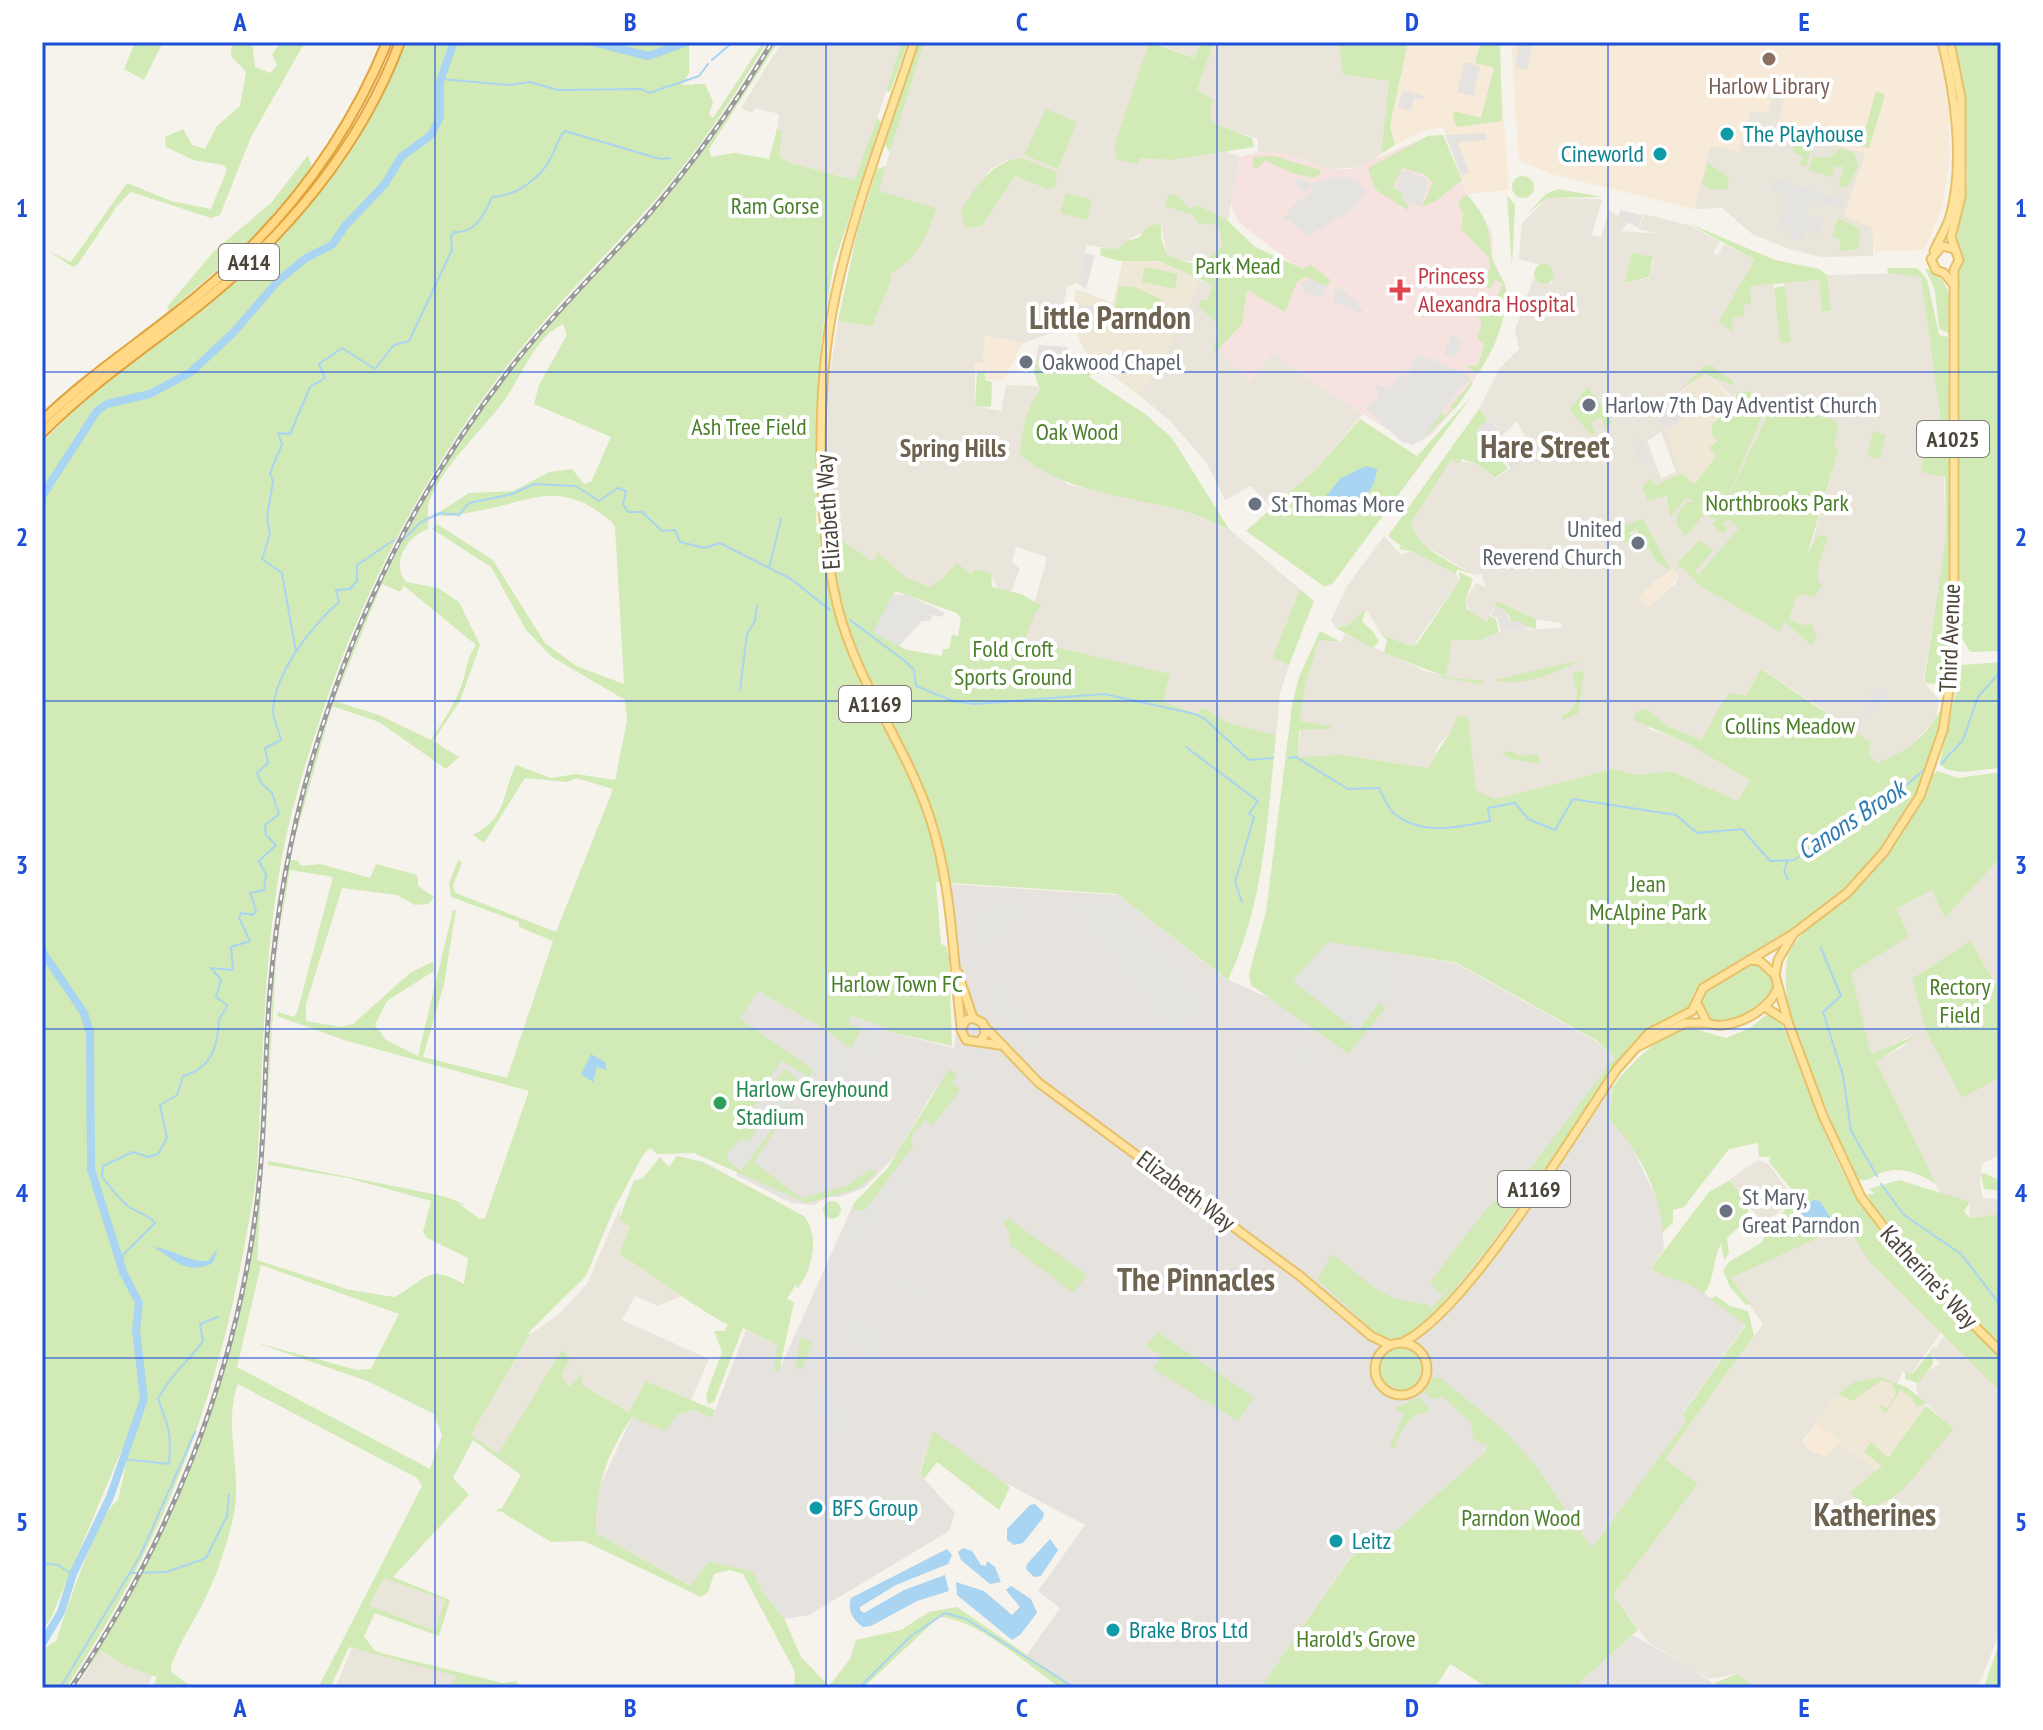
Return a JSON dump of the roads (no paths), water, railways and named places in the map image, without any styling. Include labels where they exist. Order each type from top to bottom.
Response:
[{"type":"highway","name":"A414","points":[[42,421],[110,361],[192,301],[272,226],[340,135],[387,42]]},
{"type":"highway","name":"A414","points":[[42,433],[89,389],[219,289],[288,222],[350,140],[400,42]]},
{"type":"main road","name":"Elizabeth Way","points":[[914,42],[854,224],[833,302],[824,376],[824,506],[827,549],[839,612],[865,683],[930,818],[958,973],[961,1027]]},
{"type":"main road","points":[[1942,42],[1953,105],[1955,189],[1949,219],[1934,251],[1933,266],[1954,285]]},
{"type":"main road","name":"A1025","points":[[1950,42],[1961,110],[1961,197],[1951,237],[1959,260],[1954,270]]},
{"type":"main road","points":[[1934,251],[1946,245],[1955,249]]},
{"type":"main road","points":[[1944,273],[1954,270]]},
{"type":"main road","name":"Third Avenue","points":[[1746,960],[1793,934],[1847,893],[1899,832],[1920,796],[1943,730],[1955,633],[1954,270]]},
{"type":"main road","name":"Third Avenue","points":[[1775,975],[1780,954],[1793,934]]},
{"type":"main road","points":[[1746,960],[1760,961],[1775,975],[1777,989],[1765,1007],[1725,1026],[1707,1023],[1697,1003],[1703,988],[1746,960]]},
{"type":"main road","name":"Elizabeth Way","points":[[958,973],[973,1018]]},
{"type":"main road","name":"Katherine's Way","points":[[1777,989],[1823,1116],[1861,1197],[1912,1264],[2001,1352]]},
{"type":"main road","name":"A1169","points":[[1405,1341],[1426,1329],[1492,1251],[1617,1069],[1656,1027],[1687,1014],[1697,1003]]},
{"type":"main road","points":[[1765,1007],[1788,1022]]},
{"type":"main road","points":[[973,1018],[985,1027],[981,1040],[966,1040],[961,1027],[973,1018]]},
{"type":"main road","name":"A1169","points":[[1638,1047],[1674,1027],[1707,1023]]},
{"type":"main road","name":"Elizabeth Way","points":[[985,1027],[1039,1083],[1305,1280],[1371,1336],[1390,1345]]},
{"type":"main road","name":"Elizabeth Way","points":[[981,1040],[1002,1046]]},
{"type":"main road","name":"A1169","points":[[1421,1349],[1426,1329]]},
{"type":"main road","points":[[1371,1336],[1382,1389],[1400,1397],[1416,1390],[1426,1368],[1421,1349],[1405,1341],[1390,1345],[1377,1361]]},
{"type":"water","points":[[1366,466],[1377,469],[1374,483],[1362,498],[1343,507],[1321,502],[1341,478]]},
{"type":"water","points":[[591,1054],[605,1062],[607,1070],[597,1067],[593,1082],[581,1074]]},
{"type":"water","points":[[1820,1201],[1832,1220],[1830,1225],[1816,1231],[1799,1217],[1806,1204]]},
{"type":"water","points":[[153,1247],[193,1260],[208,1261],[218,1248],[213,1263],[195,1268],[182,1265]]},
{"type":"water","points":[[1035,1504],[1044,1513],[1043,1518],[1023,1543],[1014,1545],[1007,1540],[1007,1529],[1030,1505]]},
{"type":"water","points":[[1050,1539],[1058,1550],[1041,1576],[1034,1577],[1026,1569],[1027,1564]]},
{"type":"water","points":[[963,1548],[972,1551],[981,1565],[986,1566],[987,1561],[995,1567],[1001,1582],[990,1584],[961,1560],[958,1552]]},
{"type":"water","points":[[947,1549],[952,1555],[948,1564],[896,1585],[860,1607],[860,1610],[864,1613],[904,1590],[945,1575],[949,1591],[917,1601],[871,1626],[863,1627],[854,1618],[850,1611],[851,1598]]},
{"type":"water","points":[[956,1582],[984,1591],[1012,1615],[1020,1607],[1006,1590],[1011,1586],[1031,1599],[1037,1613],[1020,1635],[1012,1640],[957,1595]]},
{"type":"waterway","points":[[42,496],[97,411],[107,404],[150,394],[191,372],[233,333],[278,281],[306,258],[332,245],[345,226],[385,184],[401,157],[431,135],[440,117],[440,81],[454,42]]},
{"type":"waterway","points":[[593,42],[648,56],[687,42]]},
{"type":"waterway","points":[[712,60],[733,42]]},
{"type":"waterway","points":[[441,79],[509,85],[530,82],[558,90],[642,89],[649,93],[699,76],[708,64]]},
{"type":"waterway","points":[[296,652],[282,573],[262,559],[270,534],[267,518],[273,481],[270,473],[282,444],[278,433],[290,434],[310,387],[325,378],[319,364],[342,348],[375,369],[394,345],[409,341],[452,250],[451,237],[454,232],[474,226],[492,197],[520,189],[536,177],[565,131],[660,159],[670,158]]},
{"type":"waterway","name":"Canons Brook","points":[[403,540],[421,522],[440,513],[459,515],[469,503],[512,494],[534,484],[576,486],[599,501],[618,488],[626,491],[623,504],[628,512],[642,512],[662,531],[675,530],[680,542],[704,548],[720,543],[791,579],[830,610]]},
{"type":"waterway","points":[[769,568],[781,519]]},
{"type":"waterway","name":"Canons Brook","points":[[123,1272],[123,1255],[155,1223],[117,1196],[102,1177],[103,1166],[133,1152],[148,1157],[158,1154],[167,1138],[160,1105],[177,1095],[183,1076],[201,1068],[214,1048],[220,1019],[227,1005],[216,997],[221,980],[211,968],[233,970],[231,947],[250,941],[239,918],[241,913],[253,915],[256,910],[250,893],[264,890],[266,875],[259,861],[276,845],[266,835],[265,825],[279,814],[272,793],[261,783],[257,773],[268,763],[265,748],[281,740],[273,711],[280,681],[306,637],[339,602],[336,590],[350,589],[357,581],[357,565],[394,540]]},
{"type":"waterway","points":[[740,690],[747,634],[755,621],[757,606]]},
{"type":"waterway","name":"Canons Brook","points":[[850,620],[906,662],[914,670],[916,686],[953,701],[975,704],[1104,694],[1195,714],[1205,719],[1249,760],[1273,758]]},
{"type":"waterway","name":"Canons Brook","points":[[1941,764],[1963,740],[1978,697],[2001,671]]},
{"type":"waterway","points":[[1186,747],[1258,801],[1249,814],[1254,817],[1235,882],[1242,902]]},
{"type":"waterway","name":"Canons Brook","points":[[1289,758],[1296,757],[1348,789],[1379,788],[1393,813],[1418,826],[1442,828],[1490,821],[1488,808],[1515,803],[1528,819],[1555,830],[1573,799],[1676,815],[1697,833],[1742,829],[1770,861],[1794,860],[1857,815],[1886,803],[1926,768]]},
{"type":"waterway","points":[[1787,862],[1784,872],[1788,879]]},
{"type":"waterway","points":[[1821,948],[1841,996],[1823,1012],[1843,1075],[1851,1131],[1877,1176]]},
{"type":"waterway","points":[[42,951],[84,1013],[90,1033],[91,1169],[123,1272],[139,1303],[136,1330],[144,1399],[110,1497],[73,1574],[61,1612],[42,1644]]},
{"type":"waterway","points":[[1881,1184],[1904,1215],[1961,1254],[2001,1306]]},
{"type":"waterway","points":[[124,1459],[169,1464],[168,1430],[158,1399],[203,1341],[200,1324],[218,1317]]},
{"type":"waterway","points":[[60,1688],[140,1556],[195,1432]]},
{"type":"waterway","points":[[131,1573],[167,1572],[206,1558],[227,1516],[229,1495]]},
{"type":"waterway","points":[[42,1563],[58,1565],[69,1572]]},
{"type":"waterway","points":[[859,1688],[911,1636],[945,1613],[966,1619],[1075,1688]]},
{"type":"railway","points":[[71,1688],[106,1633],[167,1517],[215,1395],[233,1332],[257,1203],[270,991],[284,878],[310,767],[350,649],[414,514],[494,389],[683,173],[772,42]]},
{"type":"place","name":"Harlow Library","points":[[1769,59]]},
{"type":"place","name":"The Playhouse","points":[[1727,134]]},
{"type":"place","name":"Cineworld","points":[[1660,154]]},
{"type":"place","name":"Princess Alexandra Hospital","points":[[1400,290]]},
{"type":"place","name":"Oakwood Chapel","points":[[1026,362]]},
{"type":"place","name":"Harlow 7th Day Adventist Church","points":[[1589,405]]},
{"type":"place","name":"St Thomas More","points":[[1255,504]]},
{"type":"place","name":"United Reverend Church","points":[[1638,543]]},
{"type":"place","name":"Harlow Greyhound Stadium","points":[[720,1103]]},
{"type":"place","name":"St Mary, Great Parndon","points":[[1726,1211]]},
{"type":"place","name":"BFS Group","points":[[816,1508]]},
{"type":"place","name":"Leitz","points":[[1336,1541]]},
{"type":"place","name":"Brake Bros Ltd","points":[[1113,1630]]},
{"type":"district","name":"Little Parndon","points":[[1110,318]]},
{"type":"district","name":"Hare Street","points":[[1545,447]]},
{"type":"district","name":"Spring Hills","points":[[953,448]]},
{"type":"district","name":"The Pinnacles","points":[[1196,1280]]},
{"type":"district","name":"Katherines","points":[[1875,1515]]},
{"type":"park label","name":"Ram Gorse","points":[[775,206]]},
{"type":"park label","name":"Park Mead","points":[[1238,266]]},
{"type":"park label","name":"Ash Tree Field","points":[[749,427]]},
{"type":"park label","name":"Oak Wood","points":[[1077,432]]},
{"type":"park label","name":"Northbrooks Park","points":[[1777,503]]},
{"type":"park label","name":"Fold Croft Sports Ground","points":[[1013,663]]},
{"type":"park label","name":"Collins Meadow","points":[[1790,726]]},
{"type":"park label","name":"Jean McAlpine Park","points":[[1648,898]]},
{"type":"park label","name":"Harlow Town FC","points":[[897,984]]},
{"type":"park label","name":"Rectory Field","points":[[1960,1001]]},
{"type":"park label","name":"Parndon Wood","points":[[1521,1518]]},
{"type":"park label","name":"Harold's Grove","points":[[1356,1639]]}]
